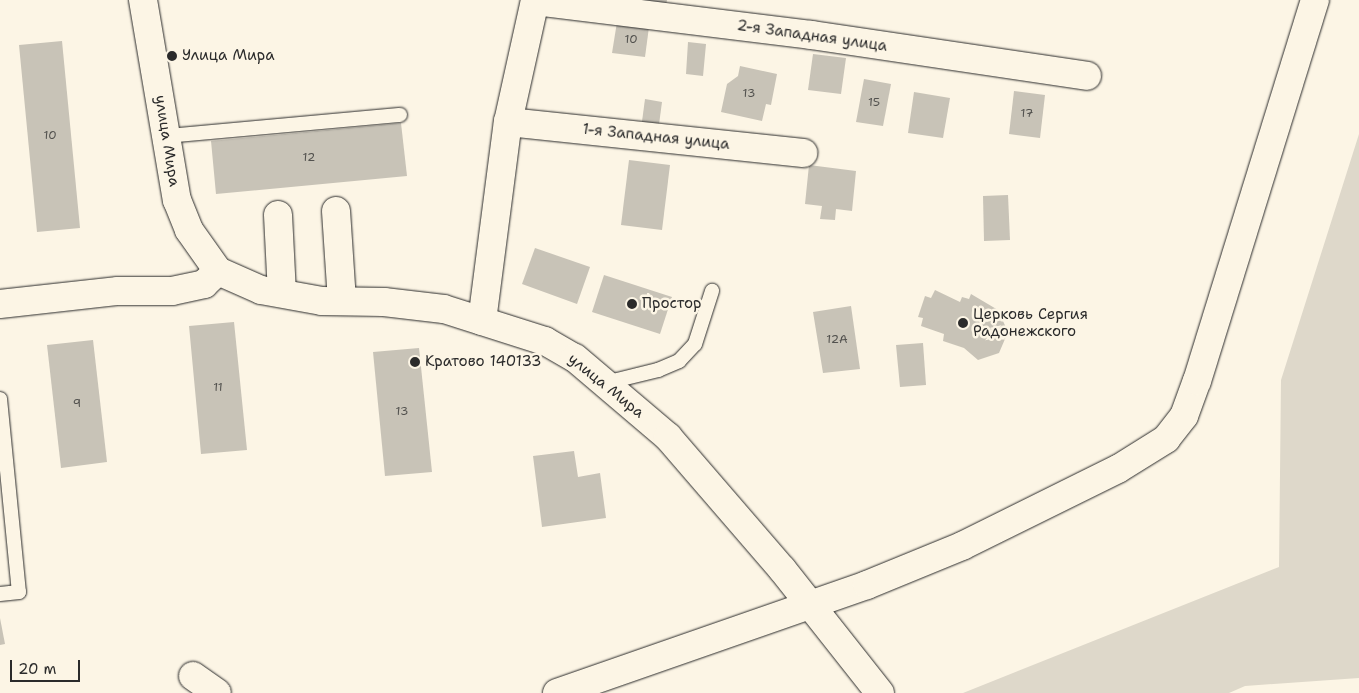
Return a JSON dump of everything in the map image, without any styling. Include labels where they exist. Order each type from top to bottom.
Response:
[{"type":"street","name":"улица Мира","points":[[143,0],[177,200],[189,230],[218,271],[261,290],[342,301],[444,309],[545,341],[576,358],[668,437],[809,603],[880,693]]},
{"type":"street","points":[[482,321],[508,122],[535,0]]},
{"type":"street","name":"2-я Западная улица","points":[[535,0],[811,35],[1087,76]]},
{"type":"street","points":[[557,693],[809,603],[867,585],[1012,523],[1118,469],[1166,439],[1184,416],[1197,381],[1315,0]]},
{"type":"street","name":"1-я Западная улица","points":[[508,122],[803,153]]},
{"type":"street","points":[[336,212],[342,301]]},
{"type":"street","points":[[278,215],[282,293]]},
{"type":"street","points":[[0,304],[118,290],[172,292],[204,284],[218,271]]},
{"type":"street","points":[[192,676],[217,693]]},
{"type":"lane","points":[[167,136],[400,115]]},
{"type":"lane","points":[[605,383],[658,370],[679,361],[695,344],[712,291]]},
{"type":"lane","points":[[0,400],[19,592],[0,594]]},
{"type":"shaded area","points":[[1359,134],[1359,678],[1245,686],[1229,693],[963,693],[1279,567],[1281,380]]},
{"type":"building","points":[[632,0],[667,0],[666,6]]},
{"type":"building","points":[[617,22],[649,27],[645,57],[612,53]]},
{"type":"building","points":[[62,41],[80,228],[37,232],[19,45]]},
{"type":"building","points":[[688,42],[706,44],[703,76],[686,74]]},
{"type":"building","points":[[813,54],[846,58],[841,94],[808,90]]},
{"type":"building","points":[[740,66],[777,74],[771,105],[766,104],[762,121],[721,112],[727,84],[738,76]]},
{"type":"building","points":[[864,79],[891,84],[883,126],[856,122]]},
{"type":"building","points":[[1014,91],[1045,95],[1040,138],[1009,134]]},
{"type":"building","points":[[914,92],[950,98],[943,138],[908,133]]},
{"type":"building","points":[[645,99],[662,102],[658,132],[641,129]]},
{"type":"building","points":[[401,123],[407,176],[216,194],[211,141]]},
{"type":"building","points":[[629,160],[670,165],[662,230],[621,225]]},
{"type":"building","points":[[809,165],[856,171],[852,211],[836,209],[835,220],[820,219],[822,206],[805,204]]},
{"type":"building","points":[[1008,195],[1010,240],[984,241],[983,196]]},
{"type":"building","points":[[535,248],[590,267],[577,304],[522,284]]},
{"type":"building","name":"Простор","points":[[604,275],[672,297],[660,334],[592,312]]},
{"type":"building","name":"Церковь Сергия Радонежского","points":[[935,290],[960,302],[962,297],[969,299],[971,294],[998,310],[1008,332],[999,353],[978,360],[964,348],[943,341],[944,334],[921,326],[923,318],[918,317],[925,296],[931,298]]},
{"type":"building","points":[[851,306],[860,369],[823,373],[813,312]]},
{"type":"building","points":[[234,322],[247,450],[201,454],[189,326]]},
{"type":"building","points":[[93,340],[107,462],[61,468],[47,345]]},
{"type":"building","points":[[923,343],[926,385],[900,387],[896,345]]},
{"type":"building","points":[[419,348],[432,472],[385,476],[373,352]]},
{"type":"building","points":[[574,451],[578,477],[600,473],[606,518],[542,527],[533,456]]},
{"type":"building","points":[[0,618],[5,644],[0,645]]},
{"type":"place","name":"Улица Мира","points":[[172,56]]},
{"type":"place","name":"Простор","points":[[632,304]]},
{"type":"place","name":"Церковь Сергия Радонежского","points":[[963,323]]},
{"type":"place","name":"Кратово 140133","points":[[415,362]]}]
